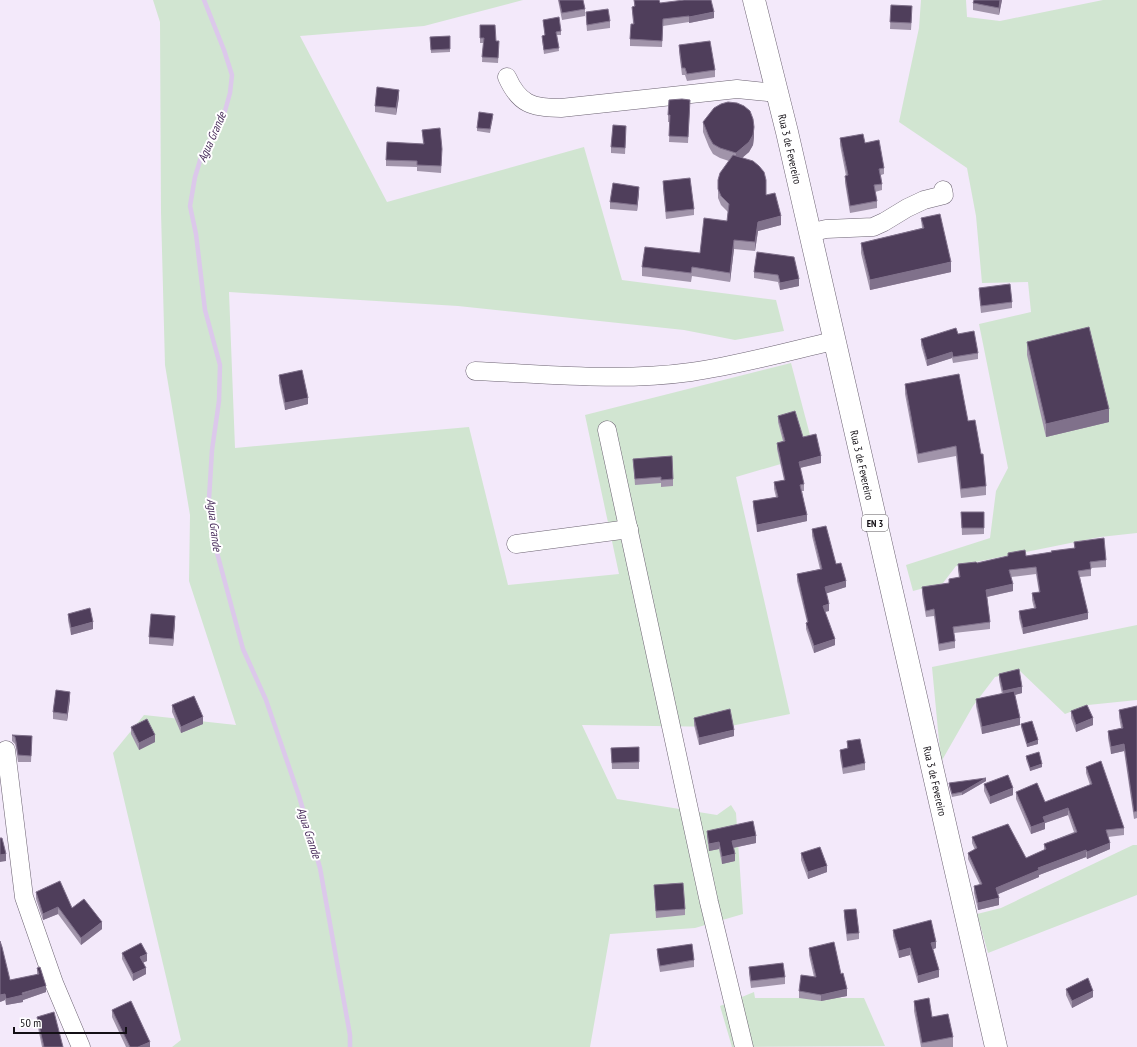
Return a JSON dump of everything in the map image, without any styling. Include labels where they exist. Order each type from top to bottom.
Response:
[{"type":"main road","name":"Rua 3 de Fevereiro","points":[[754,0],[777,93],[996,1047]]},
{"type":"street","points":[[507,77],[512,89],[520,98],[530,104],[544,108],[561,108],[738,89],[777,93]]},
{"type":"street","points":[[809,233],[826,229],[873,227],[924,200],[944,195],[942,190]]},
{"type":"street","points":[[475,371],[589,376],[654,375],[690,372],[720,367],[834,341]]},
{"type":"street","points":[[608,430],[709,902],[744,1047]]},
{"type":"street","points":[[516,544],[629,529]]},
{"type":"street","points":[[6,750],[24,897],[54,983],[81,1047]]},
{"type":"green space","points":[[153,0],[523,0],[424,26],[300,36],[387,202],[584,147],[622,280],[776,300],[784,331],[735,340],[684,330],[458,306],[229,292],[235,448],[469,427],[508,585],[619,574],[585,415],[791,363],[815,454],[736,477],[790,714],[726,727],[582,725],[617,799],[717,815],[731,805],[736,813],[743,914],[695,928],[610,934],[590,1047],[172,1047],[181,1040],[113,753],[144,715],[236,725],[189,581],[190,515],[165,365],[161,212],[160,22]]},
{"type":"green space","points":[[921,0],[966,0],[967,17],[1000,21],[1103,0],[1137,0],[1137,533],[1100,537],[956,566],[943,583],[913,591],[906,565],[990,538],[996,491],[1008,468],[979,324],[1031,312],[1028,282],[982,283],[976,216],[967,168],[899,122],[919,28]]},
{"type":"green space","points":[[1137,625],[1137,700],[1088,705],[1065,714],[1020,671],[995,677],[973,706],[941,762],[932,667]]},
{"type":"green space","points":[[1133,845],[1137,845],[1137,895],[988,953],[977,914],[1001,908]]},
{"type":"green space","points":[[754,992],[755,998],[864,998],[885,1046],[732,1047],[720,1006]]},
{"type":"building","points":[[559,0],[583,0],[585,9],[562,13]]},
{"type":"building","points":[[634,0],[659,0],[660,3],[684,0],[711,0],[714,12],[689,17],[663,19],[662,41],[630,39],[631,24],[634,24],[632,7],[635,6]]},
{"type":"building","points":[[974,0],[1000,0],[999,8],[973,3]]},
{"type":"building","points":[[891,5],[912,6],[911,23],[890,22]]},
{"type":"building","points":[[608,9],[610,21],[587,25],[586,12]]},
{"type":"building","points":[[559,17],[561,31],[556,32],[559,48],[544,50],[542,36],[545,35],[543,20]]},
{"type":"building","points":[[480,25],[495,25],[496,41],[499,41],[498,58],[482,57],[484,38],[480,38]]},
{"type":"building","points":[[450,36],[450,49],[431,50],[430,37]]},
{"type":"building","points":[[710,41],[715,70],[687,74],[685,68],[682,68],[679,45]]},
{"type":"building","points":[[377,87],[399,90],[396,108],[375,106]]},
{"type":"building","points":[[669,100],[690,100],[688,137],[669,136]]},
{"type":"building","points":[[728,102],[737,103],[744,106],[750,111],[753,119],[753,135],[749,142],[736,153],[713,144],[703,122],[714,108]]},
{"type":"building","points":[[479,112],[493,114],[490,129],[477,128]]},
{"type":"building","points":[[613,125],[626,126],[625,148],[611,147]]},
{"type":"building","points":[[440,128],[442,149],[441,166],[417,165],[417,161],[386,160],[387,142],[424,144],[422,130]]},
{"type":"building","points":[[863,134],[865,143],[879,140],[884,168],[879,169],[882,184],[874,185],[877,201],[850,206],[845,176],[848,175],[840,138]]},
{"type":"building","points":[[733,155],[753,161],[764,172],[766,180],[766,195],[775,193],[781,216],[758,222],[755,242],[734,240],[730,273],[692,267],[691,273],[642,267],[645,247],[700,253],[704,218],[727,221],[729,204],[721,196],[718,189],[718,180],[720,173]]},
{"type":"building","points":[[690,178],[694,209],[666,212],[663,181]]},
{"type":"building","points":[[613,183],[639,187],[637,205],[610,202]]},
{"type":"building","points":[[940,214],[951,262],[870,280],[861,243],[924,228],[921,218]]},
{"type":"building","points":[[757,252],[794,257],[799,279],[780,283],[778,275],[754,272]]},
{"type":"building","points":[[1010,284],[1012,302],[981,306],[979,288]]},
{"type":"building","points":[[1089,327],[1109,409],[1046,424],[1027,342]]},
{"type":"building","points":[[956,328],[958,334],[974,331],[978,353],[953,357],[952,352],[927,360],[921,339]]},
{"type":"building","points":[[302,370],[308,398],[285,403],[279,375]]},
{"type":"building","points":[[959,374],[968,421],[975,420],[981,454],[983,454],[986,486],[961,489],[956,446],[918,454],[905,384]]},
{"type":"building","points":[[795,411],[803,437],[816,434],[821,456],[799,462],[804,484],[800,485],[807,515],[757,525],[753,501],[778,497],[774,482],[785,480],[777,443],[785,441],[778,416]]},
{"type":"building","points":[[672,456],[673,479],[661,480],[661,477],[635,479],[633,459]]},
{"type":"building","points":[[961,512],[984,512],[984,528],[962,528]]},
{"type":"building","points":[[826,526],[836,564],[841,563],[846,581],[825,587],[829,604],[823,606],[835,639],[814,646],[806,623],[808,622],[797,574],[822,569],[812,529]]},
{"type":"building","points":[[1104,538],[1106,560],[1090,562],[1091,569],[1078,571],[1088,613],[1023,628],[1019,611],[1036,608],[1032,593],[1040,592],[1036,567],[1009,570],[1013,584],[986,590],[990,622],[953,627],[955,641],[939,644],[934,609],[926,611],[922,587],[949,583],[949,579],[960,577],[958,564],[977,563],[1008,556],[1008,553],[1025,550],[1026,556],[1075,548],[1074,542]]},
{"type":"building","points":[[90,608],[93,622],[71,628],[68,614]]},
{"type":"building","points":[[151,614],[175,616],[173,639],[149,637]]},
{"type":"building","points":[[1019,669],[1022,687],[1003,691],[999,674]]},
{"type":"building","points":[[56,690],[70,692],[67,714],[53,712]]},
{"type":"building","points":[[1014,691],[1020,718],[982,727],[976,699]]},
{"type":"building","points":[[194,696],[203,717],[181,727],[172,705]]},
{"type":"building","points":[[1087,705],[1093,718],[1076,725],[1071,711]]},
{"type":"building","points":[[1137,706],[1137,811],[1134,812],[1124,744],[1111,747],[1108,731],[1123,728],[1119,710]]},
{"type":"building","points":[[730,709],[734,730],[699,738],[694,718]]},
{"type":"building","points":[[147,719],[155,735],[139,743],[131,727]]},
{"type":"building","points":[[1032,721],[1038,740],[1027,744],[1021,724]]},
{"type":"building","points":[[12,735],[32,736],[31,756],[18,755],[15,737]]},
{"type":"building","points":[[860,739],[865,763],[843,768],[840,750],[848,748],[847,741]]},
{"type":"building","points":[[639,747],[639,762],[612,763],[611,748]]},
{"type":"building","points":[[1039,752],[1042,764],[1030,768],[1026,756]]},
{"type":"building","points":[[1101,761],[1124,828],[1106,830],[1110,843],[1087,852],[1086,850],[1038,868],[1039,870],[996,888],[999,898],[978,903],[974,886],[982,884],[968,853],[977,848],[972,837],[1008,824],[1026,858],[1046,849],[1044,844],[1077,832],[1068,808],[1043,817],[1045,822],[1031,827],[1016,792],[1037,783],[1045,802],[1092,784],[1086,767]]},
{"type":"building","points":[[1008,775],[1013,788],[990,797],[984,784]]},
{"type":"building","points":[[986,778],[962,792],[952,794],[949,783]]},
{"type":"building","points":[[753,821],[756,836],[732,841],[735,854],[722,857],[719,842],[709,844],[707,831]]},
{"type":"building","points":[[0,838],[2,838],[6,854],[0,855]]},
{"type":"building","points":[[820,847],[827,866],[808,872],[801,853]]},
{"type":"building","points":[[60,881],[72,908],[84,899],[102,922],[81,938],[58,907],[43,914],[36,892]]},
{"type":"building","points":[[683,883],[685,909],[656,911],[654,885]]},
{"type":"building","points":[[856,909],[859,933],[847,934],[844,910]]},
{"type":"building","points":[[931,920],[936,942],[931,943],[939,970],[918,976],[910,948],[899,951],[893,930]]},
{"type":"building","points":[[0,941],[10,980],[39,974],[37,968],[40,967],[46,986],[22,993],[23,995],[6,999],[5,994],[0,995]]},
{"type":"building","points":[[834,942],[841,974],[843,973],[847,989],[821,995],[799,991],[801,975],[816,977],[809,948]]},
{"type":"building","points":[[141,943],[147,954],[140,957],[146,968],[133,974],[122,953]]},
{"type":"building","points":[[692,944],[694,960],[660,966],[657,949]]},
{"type":"building","points":[[783,963],[785,977],[751,981],[749,967]]},
{"type":"building","points":[[1088,978],[1093,991],[1072,1001],[1066,989]]},
{"type":"building","points":[[929,998],[932,1017],[948,1014],[953,1037],[922,1043],[914,1001]]},
{"type":"building","points":[[131,1001],[150,1042],[138,1047],[130,1047],[112,1010]]},
{"type":"building","points":[[54,1012],[63,1047],[44,1047],[37,1017]]},
{"type":"waterway","name":"Agua Grande","points":[[204,0],[224,50],[232,75],[230,93],[223,118],[202,154],[195,177],[190,206],[196,234],[205,310],[220,365],[219,401],[212,450],[209,499],[216,549],[243,649],[266,700],[299,796],[320,868],[350,1035],[350,1047]]}]
